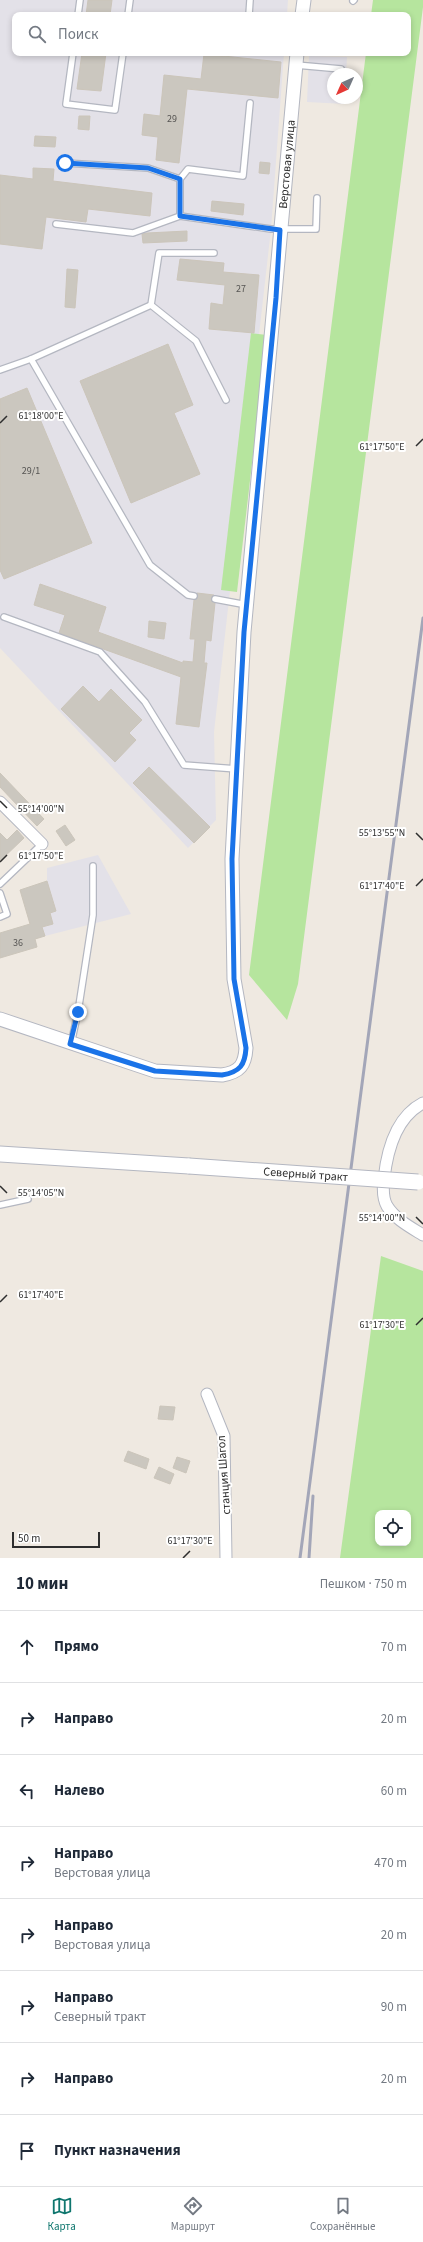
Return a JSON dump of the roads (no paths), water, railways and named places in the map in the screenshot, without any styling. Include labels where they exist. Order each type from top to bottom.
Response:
[{"type":"main road","name":"Северный тракт","points":[[0,1154],[421,1182]]},
{"type":"street","points":[[302,12],[304,0]]},
{"type":"street","name":"Верстовая улица","points":[[70,1044],[155,1071],[222,1075],[233,1073],[242,1067],[246,1058],[246,1048],[234,979],[232,859],[247,605],[276,298],[280,230],[297,59]]},
{"type":"street","points":[[0,802],[42,844]]},
{"type":"street","points":[[0,1019],[31,1028],[70,1044]]},
{"type":"street","points":[[423,1103],[401,1124],[395,1133],[386,1160],[383,1190],[387,1206],[400,1220],[423,1235]]},
{"type":"street","name":"станция Шагол","points":[[207,1394],[224,1436],[226,1558]]},
{"type":"lane","points":[[78,12],[80,0]]},
{"type":"lane","points":[[128,12],[130,0]]},
{"type":"lane","points":[[249,12],[250,0]]},
{"type":"lane","points":[[73,56],[66,104],[115,110],[123,56]]},
{"type":"lane","points":[[297,59],[337,68]]},
{"type":"lane","points":[[180,216],[180,179],[188,170],[243,176],[250,103]]},
{"type":"lane","points":[[65,163],[148,168],[180,179]]},
{"type":"lane","points":[[56,224],[132,233],[180,216],[280,230],[316,228],[317,198]]},
{"type":"lane","points":[[151,305],[159,253],[214,253]]},
{"type":"lane","points":[[0,370],[31,359],[151,305]]},
{"type":"lane","points":[[151,305],[196,341],[226,400]]},
{"type":"lane","points":[[31,359],[150,565],[188,595],[194,596]]},
{"type":"lane","points":[[215,599],[247,605]]},
{"type":"lane","points":[[4,617],[100,652],[145,702],[184,765],[237,769]]},
{"type":"lane","points":[[0,884],[42,844]]},
{"type":"lane","points":[[70,1044],[78,1012],[93,916],[93,866]]},
{"type":"lane","points":[[0,893],[7,914],[0,917]]},
{"type":"lane","points":[[0,1205],[28,1199]]},
{"type":"railway","points":[[300,1558],[423,618]]},
{"type":"railway","points":[[309,1558],[313,1496]]}]
